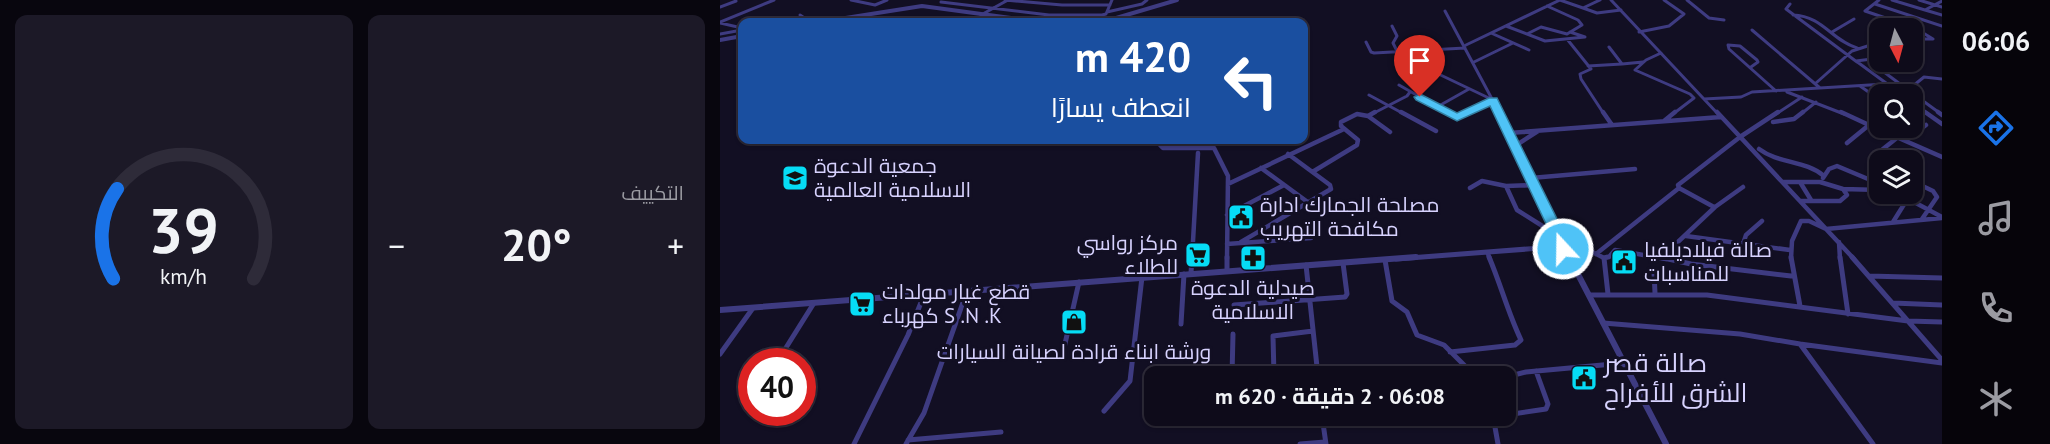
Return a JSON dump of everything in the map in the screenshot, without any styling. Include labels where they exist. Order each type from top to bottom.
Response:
[{"type":"street","points":[[720,23],[774,0]]},
{"type":"street","points":[[851,0],[876,5],[887,0]]},
{"type":"street","points":[[944,0],[941,2],[1049,15],[1102,15],[1142,4],[1147,0]]},
{"type":"street","points":[[981,15],[1007,0],[1062,5],[1110,5]]},
{"type":"street","points":[[1107,12],[1112,0]]},
{"type":"street","points":[[1115,18],[1177,0]]},
{"type":"street","points":[[1366,42],[1372,53],[1398,53],[1465,46],[1560,0],[1595,13],[1621,10]]},
{"type":"street","points":[[1583,8],[1600,0]]},
{"type":"street","points":[[1611,0],[1839,242],[1942,362]]},
{"type":"street","points":[[1639,32],[1667,27],[1684,14],[1664,0]]},
{"type":"street","points":[[1687,0],[1709,18],[1724,20]]},
{"type":"street","points":[[1880,0],[1865,11],[1915,28],[1933,39]]},
{"type":"street","points":[[1892,0],[1942,15]]},
{"type":"street","points":[[1919,0],[1942,7]]},
{"type":"street","points":[[720,8],[736,1]]},
{"type":"street","points":[[1924,10],[1942,1]]},
{"type":"street","points":[[1790,4],[1786,9],[1793,15],[1886,84]]},
{"type":"street","points":[[1875,4],[1942,26]]},
{"type":"street","points":[[844,18],[918,6],[1011,18]]},
{"type":"street","points":[[1527,34],[1541,27],[1562,34],[1582,25],[1581,21],[1547,6]]},
{"type":"street","points":[[1445,10],[1474,62],[1565,249],[1666,444]]},
{"type":"street","points":[[1793,15],[1808,14],[1848,45],[1857,48]]},
{"type":"street","points":[[800,15],[802,18]]},
{"type":"street","points":[[1832,32],[1854,19]]},
{"type":"street","points":[[720,23],[738,28]]},
{"type":"street","points":[[1392,26],[1397,36],[1393,43],[1398,53]]},
{"type":"street","points":[[1505,26],[1547,41],[1585,37],[1570,32]]},
{"type":"street","points":[[720,34],[738,30]]},
{"type":"street","points":[[1752,30],[1820,88]]},
{"type":"street","points":[[1491,33],[1529,50]]},
{"type":"street","points":[[720,40],[738,37]]},
{"type":"street","points":[[1567,39],[1590,70],[1580,74],[1580,81],[1612,125]]},
{"type":"street","points":[[1923,39],[1942,39]]},
{"type":"street","points":[[1474,62],[1513,43]]},
{"type":"street","points":[[1751,68],[1758,62],[1757,60],[1740,46],[1728,45],[1730,49],[1776,91]]},
{"type":"street","points":[[1816,83],[1830,67],[1857,48],[1869,45]]},
{"type":"street","points":[[1609,47],[1622,64]]},
{"type":"street","points":[[1588,66],[1643,62],[1661,53]]},
{"type":"street","points":[[1857,62],[1858,59],[1869,58]]},
{"type":"street","points":[[1643,62],[1636,71],[1694,97],[1664,121]]},
{"type":"street","points":[[1428,69],[1493,100]]},
{"type":"street","points":[[1884,72],[1900,84]]},
{"type":"street","points":[[1915,84],[1924,77],[1942,79]]},
{"type":"street","points":[[1400,85],[1452,116],[1460,117],[1493,100]]},
{"type":"street","points":[[1703,99],[1740,97],[1750,92],[1869,85]]},
{"type":"street","points":[[1860,86],[1869,92]]},
{"type":"street","points":[[1437,107],[1469,89]]},
{"type":"street","points":[[1783,90],[1869,125],[1847,142]]},
{"type":"street","points":[[1368,116],[1407,96],[1410,92]]},
{"type":"street","points":[[1369,94],[1436,131]]},
{"type":"street","points":[[1407,96],[1420,97]]},
{"type":"street","points":[[1596,254],[1679,188],[1678,185],[1740,137],[1802,97]]},
{"type":"street","points":[[1923,101],[1942,115]]},
{"type":"street","points":[[1773,122],[1794,119],[1816,102]]},
{"type":"street","points":[[1923,110],[1942,123]]},
{"type":"street","points":[[1314,171],[1358,146],[1358,140],[1344,129],[1341,122],[1357,114],[1368,116],[1390,132]]},
{"type":"street","points":[[1509,133],[1721,117]]},
{"type":"street","points":[[1906,140],[1926,124]]},
{"type":"street","points":[[1227,184],[1344,129]]},
{"type":"street","points":[[1515,146],[1538,131]]},
{"type":"street","points":[[1882,150],[1896,138]]},
{"type":"street","points":[[1902,138],[1942,157]]},
{"type":"street","points":[[1160,144],[1163,148],[1214,148],[1226,169],[1227,271]]},
{"type":"street","points":[[1759,150],[1778,161],[1811,166],[1824,176]]},
{"type":"street","points":[[1191,273],[1198,153]]},
{"type":"street","points":[[1241,242],[1329,191],[1332,187],[1314,171],[1288,154]]},
{"type":"street","points":[[1820,182],[1833,167],[1840,166],[1869,179]]},
{"type":"street","points":[[1261,168],[1309,203]]},
{"type":"street","points":[[1531,178],[1635,169]]},
{"type":"street","points":[[1470,188],[1474,183],[1481,181],[1506,186],[1535,185]]},
{"type":"street","points":[[1783,182],[1820,182],[1843,189],[1869,190]]},
{"type":"street","points":[[1799,182],[1811,200]]},
{"type":"street","points":[[1227,215],[1284,185]]},
{"type":"street","points":[[1506,186],[1517,210],[1544,227]]},
{"type":"street","points":[[1662,257],[1714,207],[1743,186]]},
{"type":"street","points":[[1922,219],[1937,197],[1936,194],[1923,187]]},
{"type":"street","points":[[1679,188],[1714,207]]},
{"type":"street","points":[[1800,201],[1840,201],[1847,195],[1843,189]]},
{"type":"street","points":[[1893,222],[1904,204]]},
{"type":"street","points":[[1918,204],[1942,217]]},
{"type":"street","points":[[1800,306],[1791,276],[1790,250],[1801,221],[1809,221],[1826,229],[1942,217]]},
{"type":"street","points":[[1743,244],[1746,235],[1762,221]]},
{"type":"street","points":[[1686,236],[1790,250]]},
{"type":"street","points":[[1227,244],[1311,238]]},
{"type":"street","points":[[1839,242],[1839,261],[1848,314]]},
{"type":"street","points":[[1581,246],[1604,258]]},
{"type":"street","points":[[720,310],[1191,273],[1565,249]]},
{"type":"street","points":[[1520,251],[1565,249]]},
{"type":"street","points":[[1604,258],[1620,249],[1691,264],[1791,276]]},
{"type":"street","points":[[1548,251],[1564,256],[1576,270]]},
{"type":"street","points":[[1450,352],[1515,345],[1521,340],[1509,316],[1498,277],[1488,254]]},
{"type":"street","points":[[1604,258],[1608,294]]},
{"type":"street","points":[[1385,260],[1393,303],[1407,312],[1418,335],[1444,345],[1465,366]]},
{"type":"street","points":[[1234,306],[1346,296],[1343,263]]},
{"type":"street","points":[[1306,265],[1317,366]]},
{"type":"street","points":[[1654,272],[1656,293]]},
{"type":"street","points":[[1181,324],[1184,274]]},
{"type":"street","points":[[1869,276],[1942,278]]},
{"type":"street","points":[[1104,411],[1130,381],[1142,277]]},
{"type":"street","points":[[1062,357],[1079,282]]},
{"type":"street","points":[[907,442],[924,413],[967,291]]},
{"type":"street","points":[[1589,295],[1656,293],[1738,298],[1848,314],[1908,321],[1942,322]]},
{"type":"street","points":[[854,444],[908,335],[924,295]]},
{"type":"street","points":[[786,348],[814,303]]},
{"type":"street","points":[[1893,303],[1942,305]]},
{"type":"street","points":[[720,354],[753,308]]},
{"type":"street","points":[[1603,322],[1740,334],[1942,362]]},
{"type":"street","points":[[1274,366],[1273,336],[1313,331]]},
{"type":"street","points":[[1232,366],[1233,333]]},
{"type":"street","points":[[1800,344],[1873,444]]},
{"type":"street","points":[[1516,376],[1536,371],[1624,363]]},
{"type":"street","points":[[1516,414],[1546,409],[1548,404],[1536,371]]},
{"type":"street","points":[[1300,444],[1325,443],[1323,426]]},
{"type":"street","points":[[1495,426],[1498,444]]},
{"type":"street","points":[[907,442],[1001,432]]},
{"type":"place","name":"جمعية الدعوة الاسلامية العالمية","points":[[795,178]]},
{"type":"place","name":"مصلحة الجمارك ادارة مكافحة التهريب","points":[[1241,217]]},
{"type":"place","name":"مركز رواسي للطلاء","points":[[1198,255]]},
{"type":"place","name":"صيدلية الدعوة الاسلامية","points":[[1253,258]]},
{"type":"place","name":"صالة فيلاديلفيا للمناسبات","points":[[1624,262]]},
{"type":"place","name":"قطع غيار مولدات كهرباء S .N .K","points":[[862,304]]},
{"type":"place","name":"ورشة ابناء قرادة لصيانة السيارات","points":[[1074,322]]},
{"type":"place","name":"صالة قصر الشرق للأفراح","points":[[1584,378]]},
{"type":"route","points":[[1420,97],[1457,117],[1493,100],[1565,249],[1563,249]]}]
